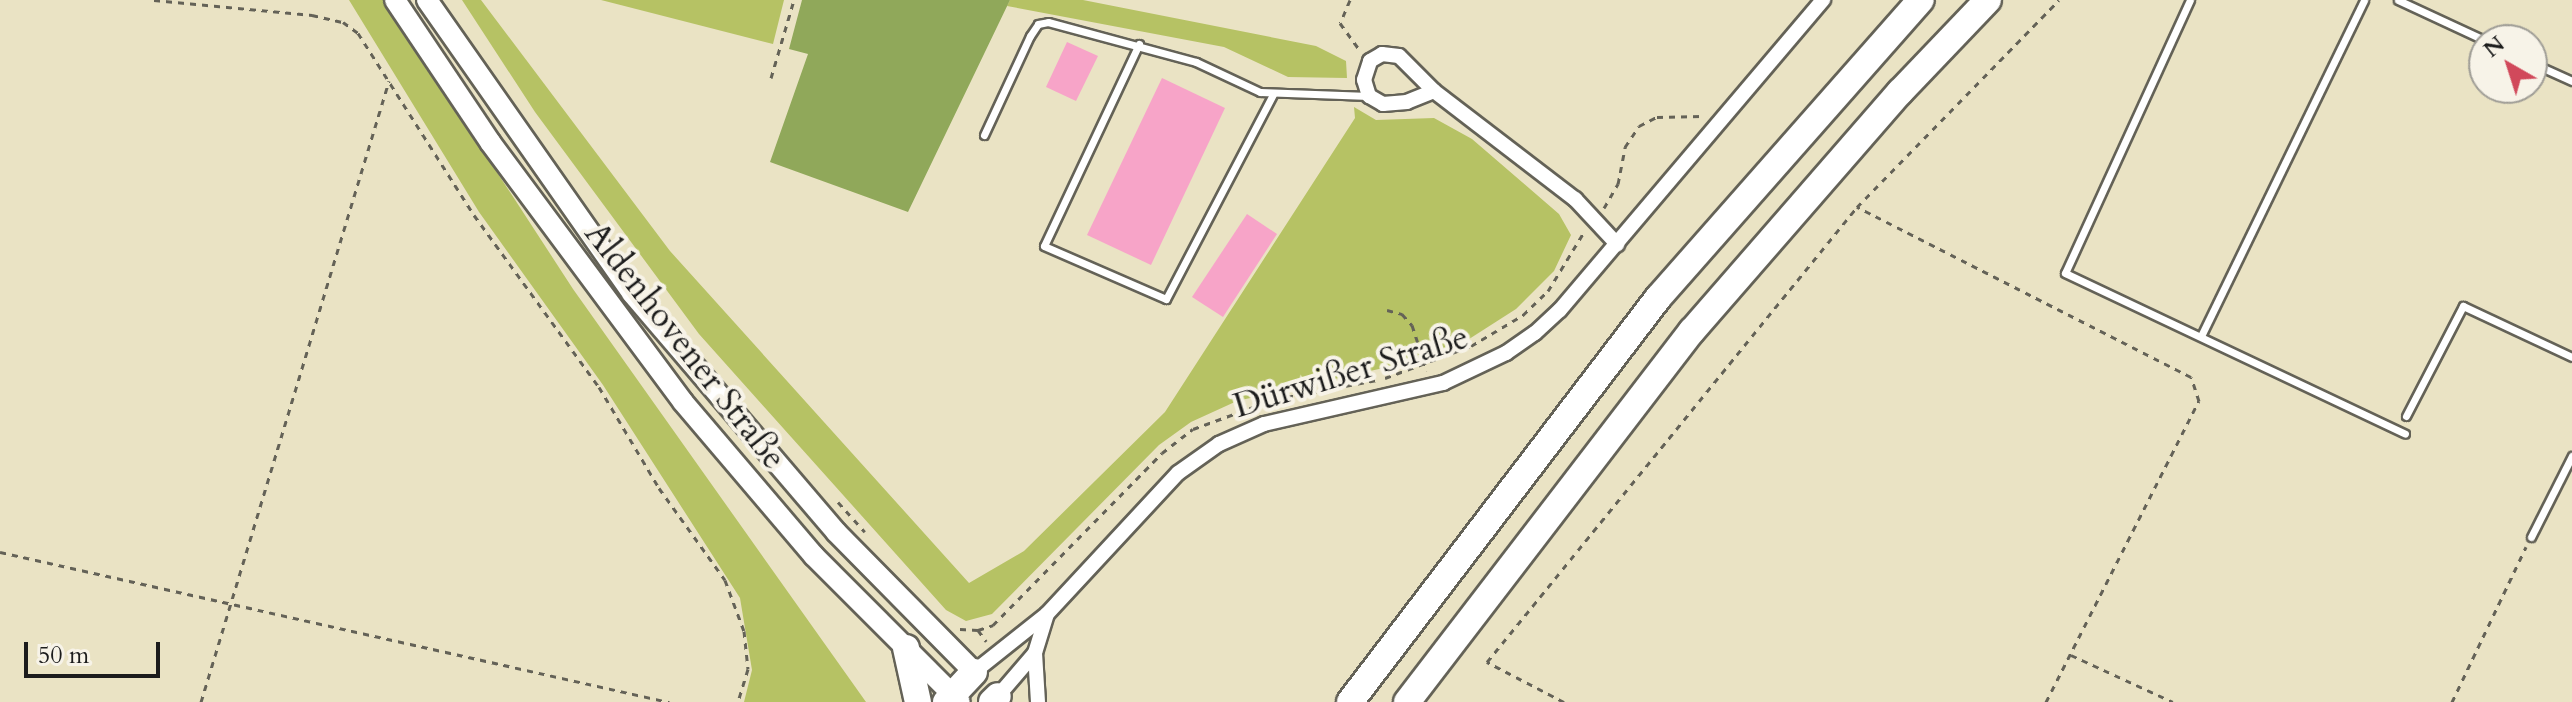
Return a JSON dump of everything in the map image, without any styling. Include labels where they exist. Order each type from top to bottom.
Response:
[{"type":"highway","points":[[1350,702],[1658,298],[1921,0]]},
{"type":"highway","points":[[1407,702],[1692,331],[1900,92],[1988,0]]},
{"type":"highway","points":[[906,648],[918,702]]},
{"type":"highway","points":[[953,700],[974,672]]},
{"type":"main road","name":"Aldenhovener Straße","points":[[395,0],[490,142],[683,402],[814,556],[953,700]]},
{"type":"main road","name":"Aldenhovener Straße","points":[[427,0],[512,128],[641,305],[836,532],[974,672]]},
{"type":"street","name":"Dürwißer Straße","points":[[974,672],[993,652],[1047,614],[1178,473],[1219,444],[1264,424],[1432,387],[1473,371],[1535,333],[1617,244],[1823,0]]},
{"type":"street","points":[[1434,91],[1407,102],[1383,104],[1369,96],[1364,80],[1370,61],[1382,54],[1399,56],[1434,91],[1575,199],[1617,244]]},
{"type":"street","name":"Dürwißer Straße","points":[[1038,702],[1035,653],[1047,614]]},
{"type":"street","name":"Dürwißer Straße","points":[[995,699],[1035,653]]},
{"type":"lane","points":[[2190,0],[2065,273],[2202,334],[2405,434]]},
{"type":"lane","points":[[2202,334],[2364,0]]},
{"type":"lane","points":[[2398,0],[2468,33]]},
{"type":"lane","points":[[984,135],[1038,24],[1139,44],[1273,94],[1369,96]]},
{"type":"lane","points":[[1139,44],[1044,246],[1166,299],[1273,94]]},
{"type":"lane","points":[[2548,70],[2572,81]]},
{"type":"lane","points":[[2406,416],[2463,306],[2572,357]]},
{"type":"lane","points":[[2531,537],[2572,456]]},
{"type":"path","points":[[154,0],[343,22],[358,33],[474,215],[599,387],[659,488],[725,580],[737,603],[748,669],[738,702]]},
{"type":"path","points":[[771,78],[794,0]]},
{"type":"path","points":[[1350,0],[1340,23],[1347,39],[1370,61]]},
{"type":"path","points":[[1564,702],[1487,662],[1857,207],[2059,0]]},
{"type":"path","points":[[201,702],[389,81]]},
{"type":"path","points":[[1411,369],[1498,332],[1523,315],[1548,291],[1575,241],[1614,195],[1625,147],[1639,126],[1657,117],[1704,116]]},
{"type":"path","points":[[1857,207],[2191,377],[2199,401],[2046,702]]},
{"type":"path","points":[[1387,310],[1402,314],[1412,325],[1432,387]]},
{"type":"path","points":[[837,501],[868,535]]},
{"type":"path","points":[[2452,702],[2531,537]]},
{"type":"path","points":[[0,552],[669,702]]},
{"type":"path","points":[[951,622],[960,629],[978,630],[993,652]]},
{"type":"path","points":[[2071,655],[2173,702]]},
{"type":"green space","points":[[349,0],[385,0],[573,289],[866,702],[744,702],[752,670],[740,598],[603,385],[479,212]]},
{"type":"green space","points":[[462,0],[481,0],[670,251],[969,583],[1024,551],[1165,412],[1355,118],[1354,107],[1376,120],[1434,118],[1472,139],[1559,214],[1571,235],[1554,271],[1516,309],[1466,341],[1410,362],[1237,401],[1191,422],[1159,445],[992,614],[966,621],[946,610],[699,334],[535,112]]},
{"type":"green space","points":[[601,0],[784,0],[773,44]]},
{"type":"green space","points":[[802,0],[1010,0],[908,212],[770,162],[808,54],[789,49]]},
{"type":"green space","points":[[1010,0],[1083,0],[1316,46],[1346,61],[1347,78],[1288,77],[1224,47],[1007,6]]},
{"type":"building","points":[[1067,42],[1098,56],[1076,101],[1046,87]]},
{"type":"building","points":[[1162,78],[1225,108],[1151,265],[1087,235]]},
{"type":"building","points":[[1247,214],[1277,234],[1223,317],[1192,297]]}]
